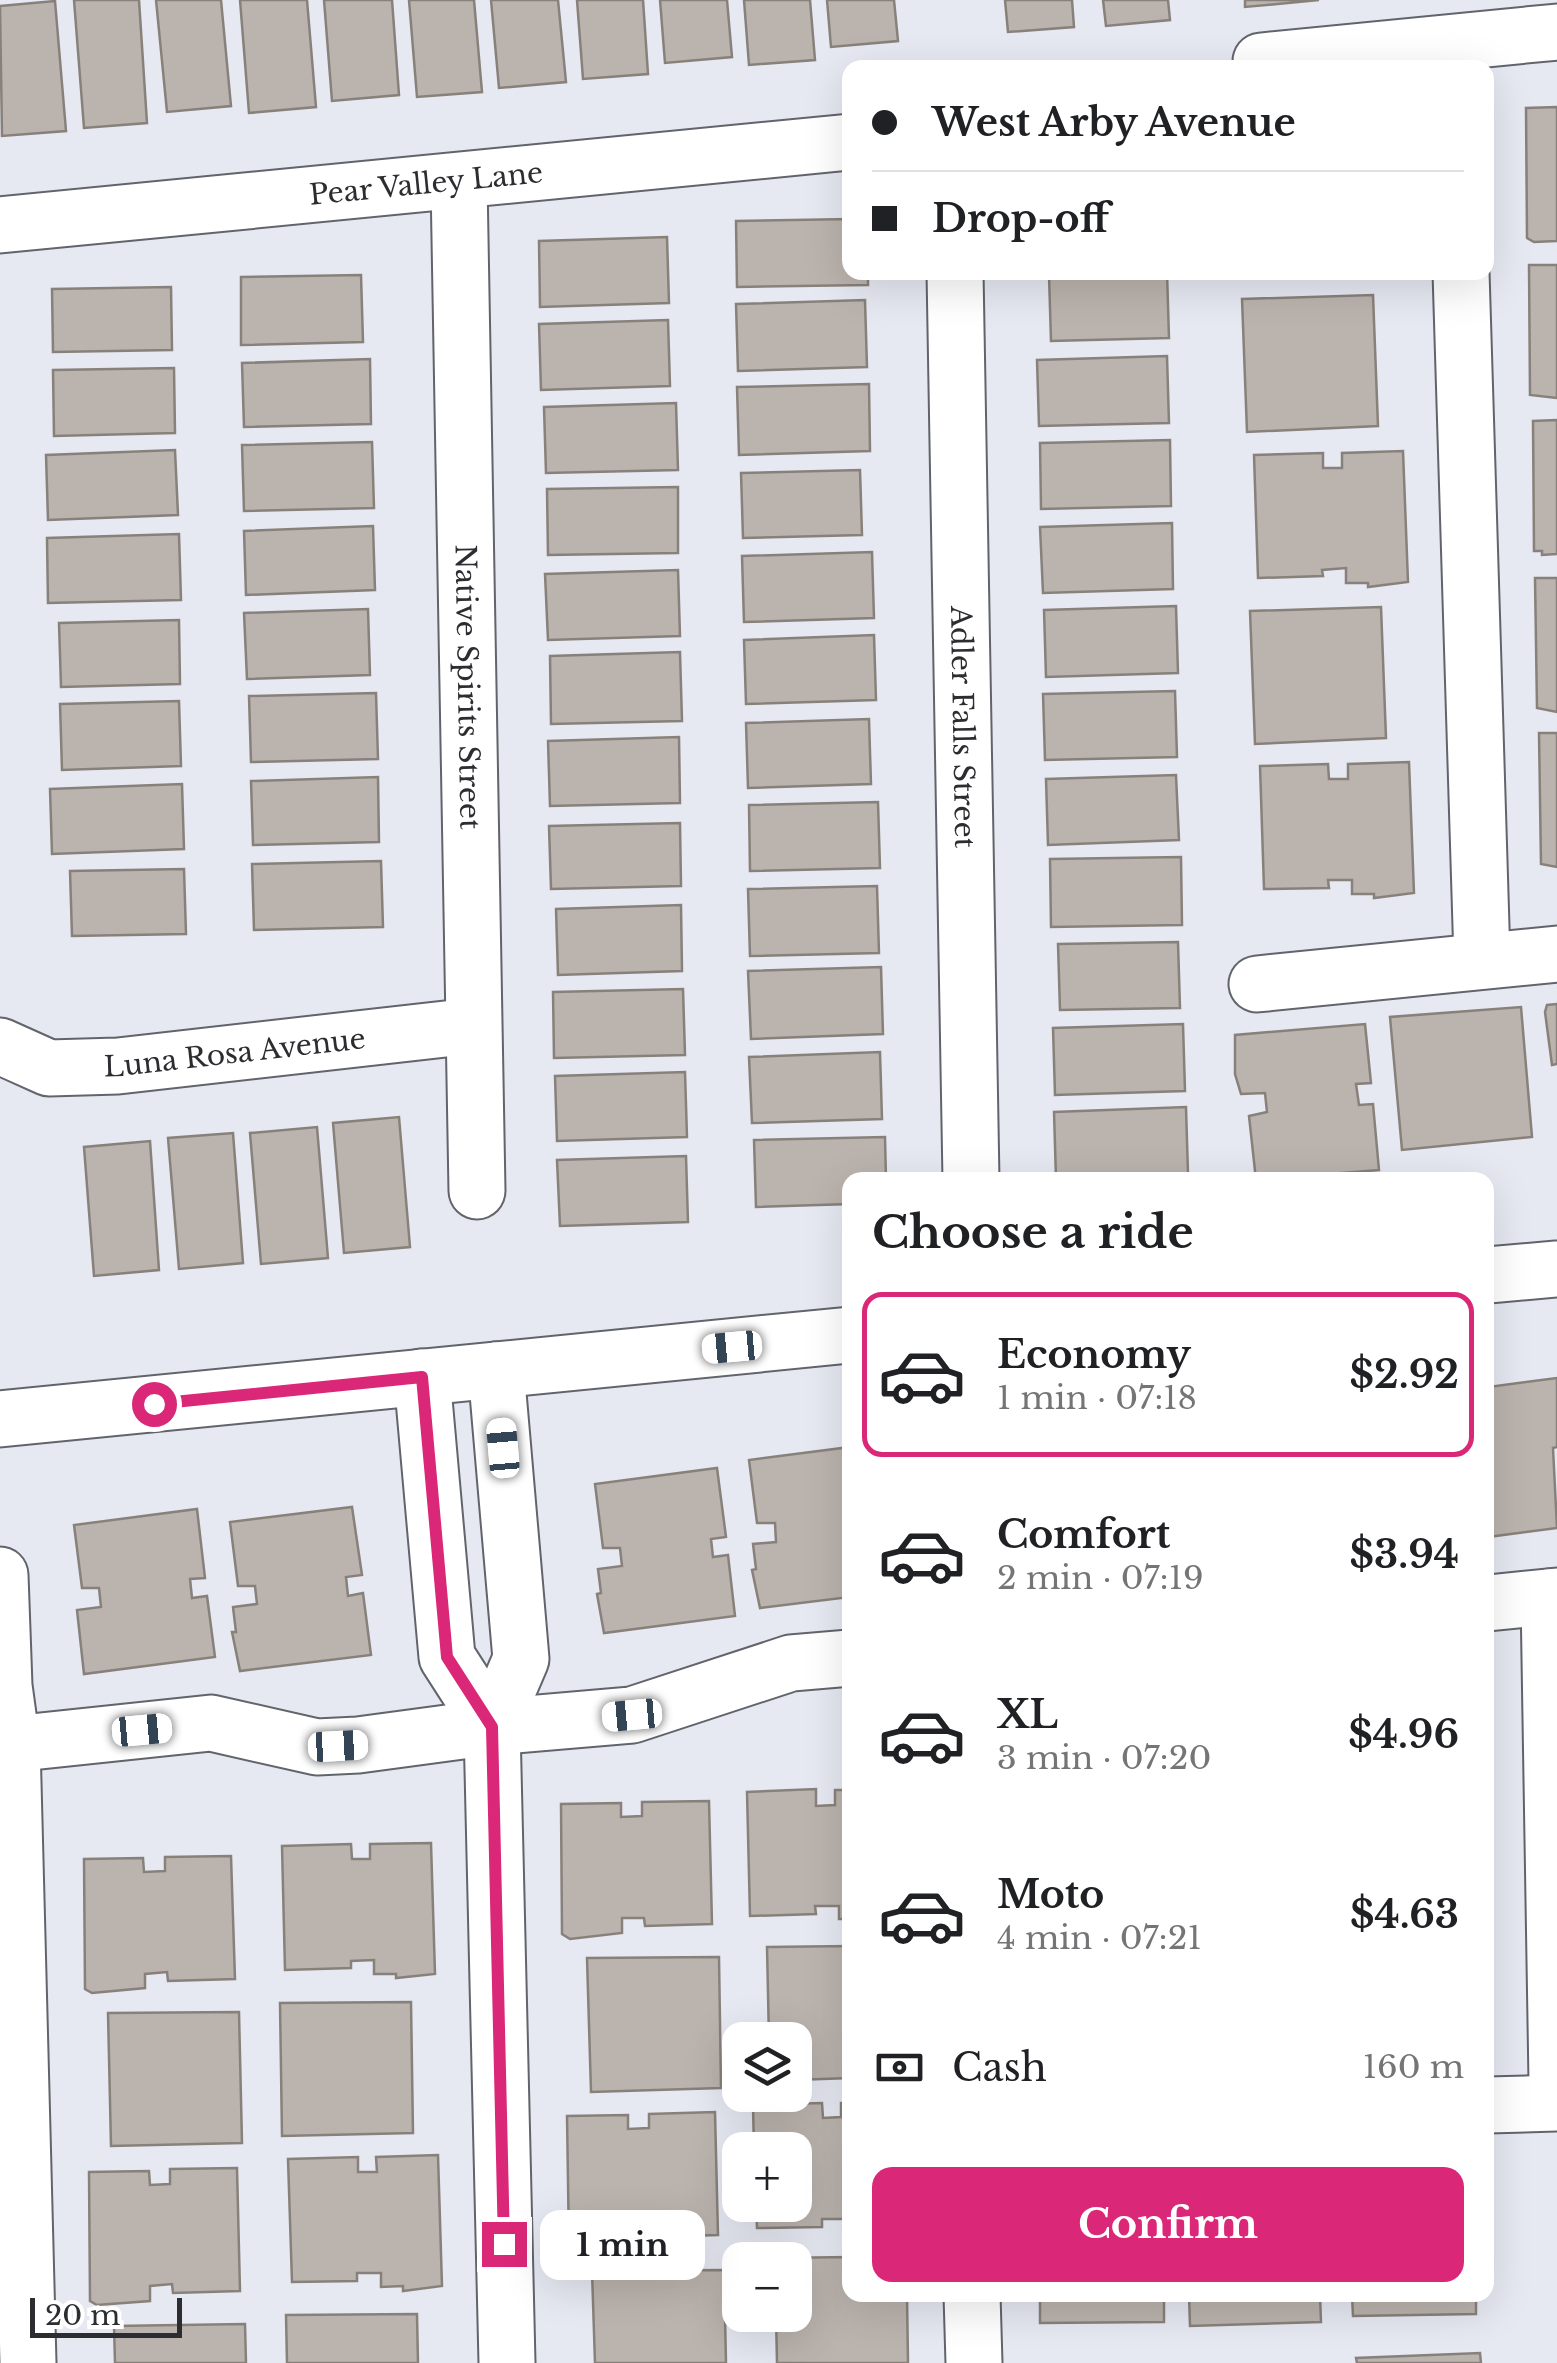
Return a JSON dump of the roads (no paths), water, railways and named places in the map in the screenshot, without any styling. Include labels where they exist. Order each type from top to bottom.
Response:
[{"type":"street","points":[[1293,60],[1455,55],[1557,32]]},
{"type":"street","name":"Pear Valley Lane","points":[[0,225],[842,143]]},
{"type":"street","name":"Native Spirits Street","points":[[459,182],[478,1191]]},
{"type":"street","name":"Adler Falls Street","points":[[955,280],[971,1172]]},
{"type":"street","points":[[1461,280],[1482,959]]},
{"type":"street","points":[[1257,984],[1557,954]]},
{"type":"street","name":"Luna Rosa Avenue","points":[[0,1046],[49,1068],[118,1066],[472,1026]]},
{"type":"street","points":[[1494,1274],[1557,1269]]},
{"type":"street","points":[[0,1419],[842,1336]]},
{"type":"street","points":[[496,1370],[520,1659],[492,1727],[506,2363]]},
{"type":"street","points":[[422,1377],[447,1657],[492,1727]]},
{"type":"street","points":[[439,1574],[513,1566]]},
{"type":"street","points":[[0,1576],[4,1686],[12,1744],[28,2363]]},
{"type":"street","points":[[1494,1601],[1553,1596],[1557,2082]]},
{"type":"street","points":[[12,1744],[211,1723],[317,1747],[632,1715],[792,1663],[842,1659]]},
{"type":"street","points":[[1494,2105],[1557,2104]]},
{"type":"street","points":[[972,2302],[974,2363]]}]
